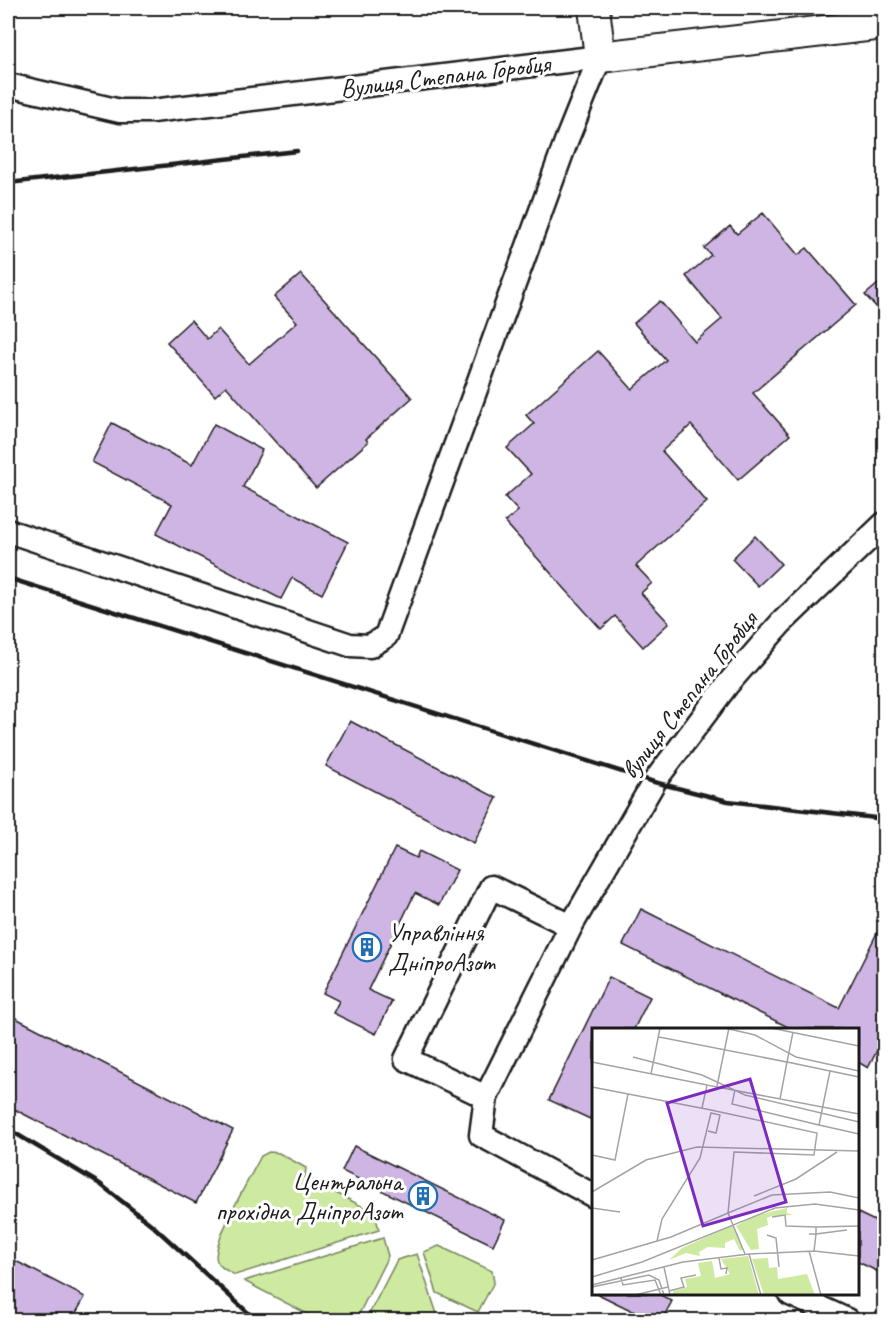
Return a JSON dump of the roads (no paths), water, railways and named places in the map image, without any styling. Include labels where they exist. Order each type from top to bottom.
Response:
[{"type":"main road","points":[[594,8],[600,57]]},
{"type":"main road","name":"Вулиця Степана Горобця","points":[[600,57],[885,24]]},
{"type":"street","name":"Вулиця Степана Горобця","points":[[8,85],[120,111],[152,111],[600,57]]},
{"type":"street","points":[[8,531],[350,645],[370,646],[386,636],[567,139],[600,57]]},
{"type":"street","name":"вулиця Степана Горобця","points":[[592,1195],[481,1135],[486,1097],[571,926],[654,782],[727,685],[781,623],[885,524]]},
{"type":"street","points":[[486,1097],[406,1059],[480,909],[491,887],[571,926]]},
{"type":"street","points":[[794,1295],[847,1320]]},
{"type":"railway","points":[[8,183],[297,151]]},
{"type":"railway","points":[[8,578],[654,782],[728,801],[884,819]]},
{"type":"railway","points":[[8,1129],[100,1184],[152,1225],[256,1320]]},
{"type":"place","name":"Управління ДніпроАзот","points":[[367,947]]},
{"type":"place","name":"Центральна прохідна ДніпроАзот","points":[[423,1196]]}]
